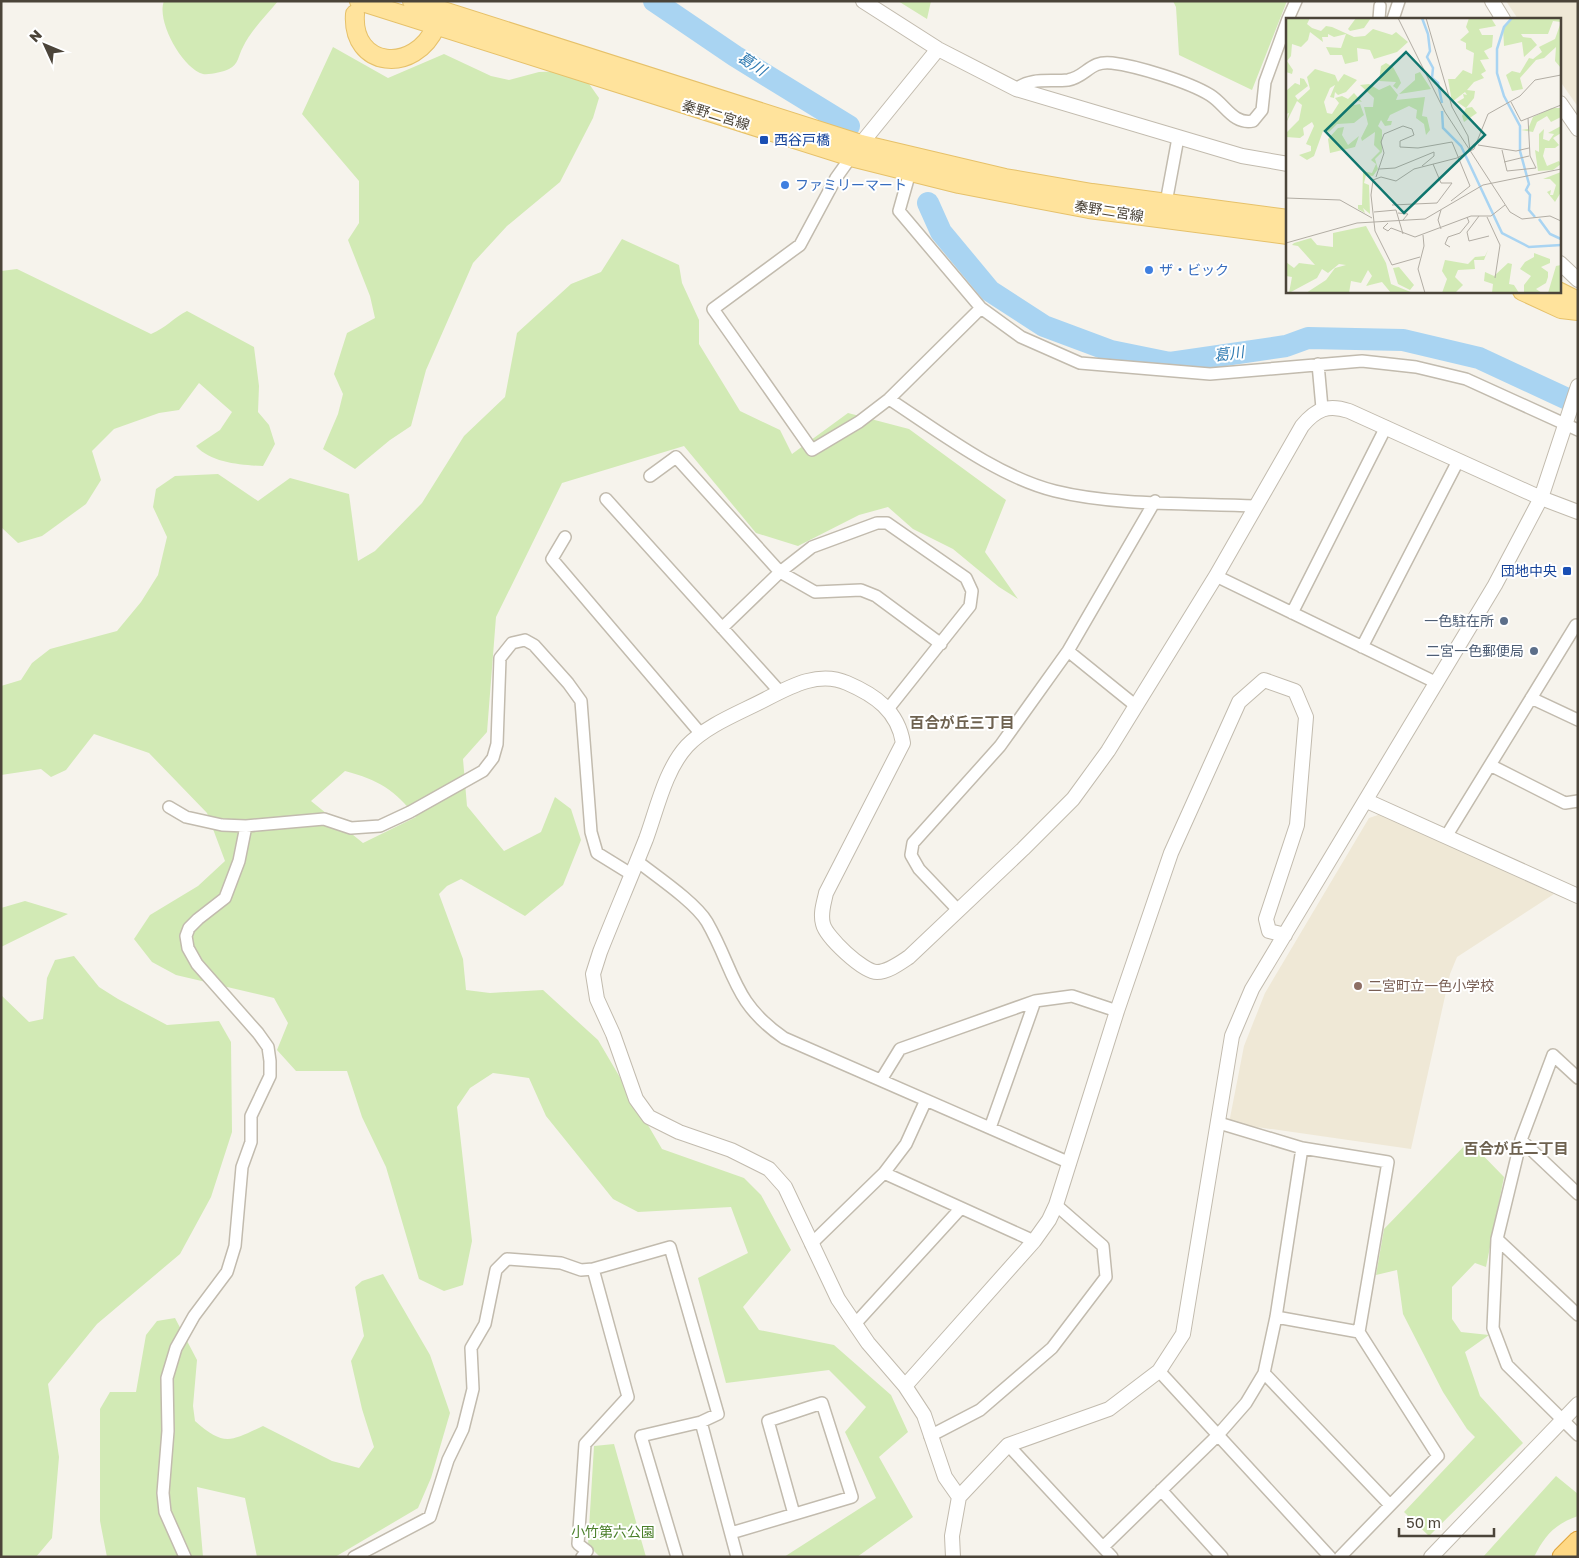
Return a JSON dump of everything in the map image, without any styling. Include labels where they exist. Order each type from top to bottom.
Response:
[{"type":"highway","points":[[1562,1557],[1578,1541]]},
{"type":"highway","points":[[1573,1557],[1578,1552]]},
{"type":"main road","name":"秦野二宮線","points":[[412,1],[440,12],[855,148],[1286,235]]},
{"type":"main road","name":"秦野二宮線","points":[[357,7],[440,12],[796,124],[910,172],[996,192],[1164,211],[1286,219]]},
{"type":"main road","points":[[357,7],[356,31],[362,43],[371,53],[397,60],[410,56],[431,38],[440,12]]},
{"type":"main road","points":[[1524,292],[1561,309],[1578,311]]},
{"type":"main road","points":[[1560,292],[1578,301]]},
{"type":"street","points":[[863,1],[938,49],[1016,89],[1242,156],[1286,164]]},
{"type":"street","points":[[1288,18],[1296,1]]},
{"type":"street","points":[[1492,1],[1502,18]]},
{"type":"street","points":[[1379,18],[1380,6]]},
{"type":"street","points":[[1016,89],[1030,82],[1071,80],[1095,63],[1112,63],[1198,89],[1217,100],[1237,119],[1254,121],[1262,110],[1265,82],[1286,24]]},
{"type":"street","points":[[938,49],[855,148],[836,178],[800,245],[713,309],[812,450],[859,422],[889,399],[981,308]]},
{"type":"street","points":[[1562,106],[1578,129]]},
{"type":"street","points":[[1164,211],[1178,138]]},
{"type":"street","points":[[910,172],[899,211],[981,308],[1022,337],[1080,363],[1210,374],[1318,364],[1371,362],[1416,367],[1466,379],[1571,424]]},
{"type":"street","points":[[1562,265],[1578,280]]},
{"type":"street","points":[[1318,364],[1322,408]]},
{"type":"street","points":[[953,1557],[952,1536],[959,1497],[1008,1445],[1109,1409],[1159,1371],[1183,1334],[1232,1036],[1252,989],[1367,801],[1495,585],[1541,498],[1571,424],[1578,386]]},
{"type":"street","points":[[889,399],[987,462],[1053,491],[1092,498],[1255,506]]},
{"type":"street","points":[[959,1497],[945,1477],[924,1415],[905,1386],[855,1324],[838,1299],[785,1187],[769,1169],[731,1150],[679,1132],[649,1117],[636,1099],[613,1034],[597,999],[593,974],[600,952],[675,760],[701,734],[780,692],[814,679],[839,679],[863,690],[888,709],[897,721],[903,743],[826,893],[822,912],[823,925],[829,936],[851,957],[867,969],[876,972],[886,970],[909,957],[1072,799],[1108,751],[1136,706],[1216,576],[1302,426],[1310,416],[1322,408],[1336,406],[1541,498],[1578,512]]},
{"type":"street","points":[[1292,613],[1386,427]]},
{"type":"street","points":[[650,476],[676,457],[780,572],[815,592],[861,590],[876,596],[941,644]]},
{"type":"street","points":[[1362,647],[1458,461]]},
{"type":"street","points":[[606,499],[780,692]]},
{"type":"street","points":[[958,910],[919,869],[911,855],[913,843],[1000,746],[1068,651],[1155,502]]},
{"type":"street","points":[[722,628],[780,572],[812,547],[877,523],[887,523],[966,578],[972,591],[970,606],[888,709]]},
{"type":"street","points":[[565,537],[552,559],[701,734]]},
{"type":"street","points":[[1216,576],[1437,683]]},
{"type":"street","points":[[1447,835],[1576,625],[1578,626]]},
{"type":"street","points":[[169,807],[186,817],[222,825],[246,826],[324,819],[351,828],[380,826],[410,812],[483,771],[493,758],[497,744],[500,658],[512,643],[525,640],[534,645],[568,683],[581,701],[591,832],[597,853],[631,874]]},
{"type":"street","points":[[1068,651],[1136,706]]},
{"type":"street","points":[[905,1386],[1034,1241],[1056,1205],[1117,1010],[1171,853],[1239,702],[1264,680],[1295,691],[1306,717],[1297,825],[1266,919],[1269,931],[1285,935]]},
{"type":"street","points":[[1531,698],[1578,720]]},
{"type":"street","points":[[1490,765],[1564,803],[1578,801]]},
{"type":"street","points":[[1367,801],[1447,835],[1578,896]]},
{"type":"street","points":[[185,1557],[165,1512],[163,1493],[168,1431],[166,1378],[176,1348],[194,1316],[227,1272],[235,1246],[242,1167],[251,1142],[251,1116],[270,1076],[268,1047],[258,1033],[197,964],[188,948],[186,936],[189,928],[198,919],[225,898],[238,861],[246,826]]},
{"type":"street","points":[[637,861],[691,905],[706,920],[739,993],[764,1024],[784,1038],[1070,1163]]},
{"type":"street","points":[[881,1080],[900,1049],[1035,1001],[1072,996],[1117,1010]]},
{"type":"street","points":[[990,1128],[1035,1001]]},
{"type":"street","points":[[1578,1078],[1553,1055],[1521,1140],[1497,1239],[1493,1328],[1507,1365],[1578,1435]]},
{"type":"street","points":[[811,1244],[884,1173],[906,1144],[926,1100]]},
{"type":"street","points":[[1219,1123],[1302,1148],[1388,1162],[1359,1332],[1438,1456],[1389,1504],[1340,1557]]},
{"type":"street","points":[[1521,1140],[1578,1194]]},
{"type":"street","points":[[1103,1547],[1217,1436],[1246,1403],[1264,1373],[1276,1317],[1302,1148]]},
{"type":"street","points":[[884,1173],[1034,1241]]},
{"type":"street","points":[[930,1436],[980,1410],[1052,1348],[1106,1277],[1103,1246],[1056,1205]]},
{"type":"street","points":[[855,1324],[961,1208]]},
{"type":"street","points":[[1497,1239],[1578,1315]]},
{"type":"street","points":[[354,1557],[430,1518],[448,1460],[463,1429],[473,1389],[471,1348],[485,1324],[496,1270],[507,1259],[561,1263],[581,1270],[593,1269],[670,1247],[718,1414],[701,1422],[641,1436],[677,1557]]},
{"type":"street","points":[[587,1555],[578,1544],[585,1444],[628,1397],[593,1269]]},
{"type":"street","points":[[1276,1317],[1359,1332]]},
{"type":"street","points":[[1159,1371],[1330,1557]]},
{"type":"street","points":[[1264,1373],[1389,1504]]},
{"type":"street","points":[[731,1533],[852,1497],[822,1403],[768,1421],[794,1514]]},
{"type":"street","points":[[1431,1557],[1578,1404]]},
{"type":"street","points":[[701,1422],[738,1557]]},
{"type":"street","points":[[1008,1445],[1112,1557]]},
{"type":"street","points":[[1161,1490],[1222,1557]]},
{"type":"shaded area","points":[[1506,1],[1578,1],[1578,107],[1562,84],[1562,18],[1517,18]]},
{"type":"shaded area","name":"二宮町立一色小学校","points":[[1381,814],[1554,894],[1457,957],[1450,974],[1411,1149],[1229,1123],[1244,1046],[1265,993],[1369,818]]},
{"type":"green space","points":[[164,1],[278,1],[250,35],[235,65],[223,71],[203,74],[187,63],[173,43],[164,20]]},
{"type":"green space","points":[[898,1],[931,1],[927,19]]},
{"type":"green space","points":[[1173,1],[1287,1],[1252,90],[1179,55],[1176,7]]},
{"type":"green space","points":[[333,47],[388,78],[444,54],[491,76],[509,80],[539,72],[568,71],[585,78],[599,98],[593,118],[560,182],[507,226],[473,263],[426,370],[411,426],[390,440],[355,469],[323,449],[338,414],[343,394],[334,374],[347,333],[375,318],[370,296],[348,240],[359,223],[359,181],[302,114]]},
{"type":"green space","points":[[622,239],[679,265],[682,283],[699,320],[699,344],[740,411],[780,430],[792,454],[848,413],[909,429],[1006,500],[985,552],[1018,599],[999,587],[953,549],[913,529],[888,507],[859,515],[798,546],[756,533],[684,446],[562,483],[496,617],[487,732],[463,759],[467,806],[504,851],[541,832],[555,797],[571,809],[581,840],[563,885],[525,916],[461,879],[447,886],[439,894],[463,959],[466,990],[490,993],[543,990],[598,1040],[662,1149],[744,1178],[761,1195],[791,1250],[743,1307],[759,1330],[834,1345],[891,1395],[908,1432],[879,1457],[913,1517],[857,1557],[784,1557],[876,1498],[845,1432],[866,1407],[829,1370],[726,1383],[698,1278],[748,1253],[731,1207],[638,1212],[613,1199],[546,1116],[529,1078],[493,1073],[470,1088],[457,1107],[472,1241],[463,1285],[444,1291],[419,1279],[386,1167],[362,1117],[347,1071],[296,1071],[277,1050],[288,1023],[274,998],[176,975],[152,962],[134,939],[150,915],[198,886],[225,861],[207,813],[149,753],[94,734],[66,770],[51,777],[41,769],[1,775],[1,686],[21,680],[32,663],[50,649],[117,631],[141,602],[158,575],[167,537],[153,507],[156,489],[175,476],[218,474],[258,501],[290,478],[349,494],[358,561],[375,551],[422,503],[464,436],[505,397],[517,333],[571,284],[601,272]],"holes":[[[345,771],[367,778],[385,787],[401,800],[416,817],[363,843],[311,801]]]},
{"type":"green space","points":[[17,269],[151,334],[187,311],[254,347],[259,386],[258,412],[269,425],[275,444],[263,466],[236,464],[218,460],[202,452],[196,446],[220,430],[232,412],[199,383],[179,410],[159,413],[114,429],[92,451],[101,480],[86,504],[42,536],[18,543],[1,527],[1,271]]},
{"type":"green space","points":[[25,901],[68,914],[1,947],[1,908]]},
{"type":"green space","points":[[74,956],[99,987],[167,1025],[219,1021],[231,1042],[232,1132],[211,1197],[180,1254],[97,1324],[48,1384],[59,1457],[52,1538],[36,1557],[1,1557],[1,995],[29,1022],[43,1019],[47,978],[55,960]]},
{"type":"green space","points":[[1469,1141],[1504,1177],[1486,1267],[1475,1263],[1452,1287],[1452,1319],[1461,1332],[1489,1335],[1465,1352],[1480,1396],[1523,1443],[1429,1536],[1404,1512],[1475,1437],[1467,1429],[1443,1392],[1403,1314],[1397,1270],[1376,1275],[1384,1229]]},
{"type":"green space","points":[[383,1274],[430,1355],[450,1413],[431,1478],[418,1508],[335,1557],[257,1557],[245,1498],[197,1487],[203,1557],[107,1557],[100,1521],[100,1409],[110,1392],[136,1392],[146,1335],[157,1321],[175,1318],[197,1360],[193,1406],[195,1421],[213,1435],[228,1439],[235,1438],[263,1426],[332,1461],[359,1468],[374,1447],[362,1409],[351,1361],[364,1336],[355,1287],[362,1281]]},
{"type":"green space","name":"小竹第六公園","points":[[614,1444],[646,1557],[600,1557],[588,1545],[594,1446]]},
{"type":"green space","points":[[1556,1476],[1578,1494],[1578,1516],[1552,1531],[1542,1542],[1534,1557],[1483,1557]]},
{"type":"waterway","name":"葛川","points":[[654,1],[735,56],[849,126]]},
{"type":"waterway","name":"葛川","points":[[928,203],[941,232],[990,291],[1044,326],[1111,351],[1170,363],[1286,346],[1308,338],[1403,340],[1479,358],[1578,404]]},
{"type":"place","name":"西谷戸橋","points":[[764,140]]},
{"type":"place","name":"ファミリーマート","points":[[785,185]]},
{"type":"place","name":"ザ・ビック","points":[[1149,270]]},
{"type":"place","name":"団地中央","points":[[1567,571]]},
{"type":"place","name":"一色駐在所","points":[[1504,621]]},
{"type":"place","name":"二宮一色郵便局","points":[[1534,651]]},
{"type":"place","name":"二宮町立一色小学校","points":[[1358,986]]},
{"type":"district","name":"百合が丘三丁目","points":[[962,723]]},
{"type":"district","name":"百合が丘二丁目","points":[[1516,1149]]}]
